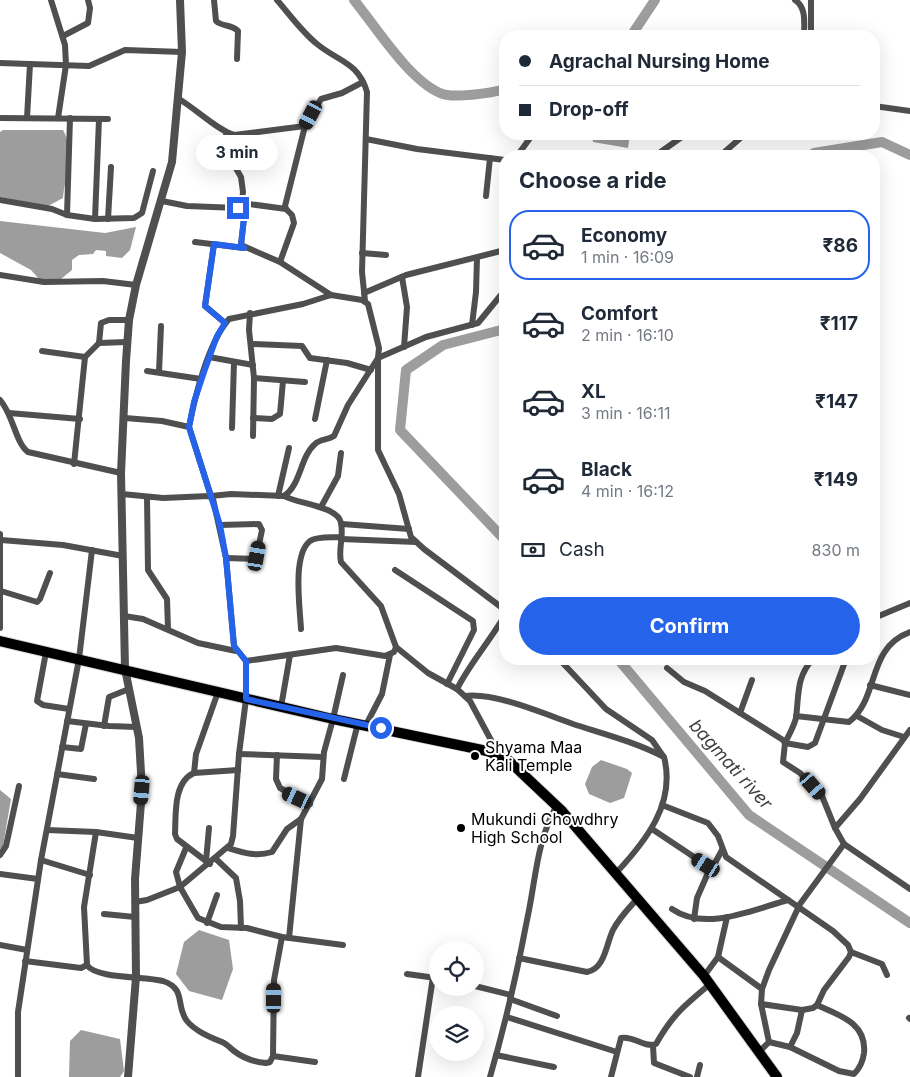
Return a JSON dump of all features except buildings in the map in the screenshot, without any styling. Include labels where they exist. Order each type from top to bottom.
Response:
[{"type":"main road","points":[[0,641],[333,719],[499,755],[508,760],[557,805],[616,872],[707,980],[777,1077]]},
{"type":"street","points":[[51,0],[63,36],[66,65],[58,118]]},
{"type":"street","points":[[63,36],[88,23],[90,8],[88,0]]},
{"type":"street","points":[[128,1077],[136,977],[135,902],[142,790],[137,726],[125,669],[121,473],[127,342],[136,285],[172,162],[182,52],[180,0]]},
{"type":"street","points":[[214,0],[216,21],[222,25],[235,27],[238,31],[237,59]]},
{"type":"street","points":[[277,0],[318,45],[356,69],[364,82],[366,92],[366,139],[362,253],[365,297],[379,348],[378,450],[399,494],[409,529],[416,542],[499,605]]},
{"type":"street","points":[[795,0],[801,6],[804,14],[804,30]]},
{"type":"street","points":[[811,30],[812,0]]},
{"type":"street","points":[[0,63],[89,66],[125,50],[182,52]]},
{"type":"street","points":[[27,118],[30,64]]},
{"type":"street","points":[[286,209],[305,126],[320,99],[342,93],[364,82]]},
{"type":"street","points":[[179,99],[198,110],[226,133],[247,135],[305,126]]},
{"type":"street","points":[[880,107],[910,111]]},
{"type":"street","points":[[0,118],[108,119]]},
{"type":"street","points":[[67,215],[70,118]]},
{"type":"street","points":[[95,219],[99,119]]},
{"type":"street","points":[[226,133],[228,155],[241,177],[244,218],[241,245],[244,248]]},
{"type":"street","points":[[366,139],[499,159]]},
{"type":"street","points":[[664,150],[678,140]]},
{"type":"street","points":[[727,150],[738,140]]},
{"type":"street","points":[[486,196],[490,158]]},
{"type":"street","points":[[108,219],[112,167]]},
{"type":"street","points":[[0,200],[52,208],[67,215],[95,219],[139,217],[153,171]]},
{"type":"street","points":[[162,201],[187,206],[286,209],[292,215],[294,223],[280,262]]},
{"type":"street","points":[[195,242],[244,248],[280,262],[331,295]]},
{"type":"street","points":[[214,244],[205,306],[225,323]]},
{"type":"street","points":[[135,902],[147,900],[180,887],[208,862],[216,859],[228,848],[234,836],[239,754],[246,699],[246,661],[236,651],[234,646],[226,558],[220,525],[189,427],[201,380],[217,336],[225,323],[234,316],[303,304],[331,295],[365,297],[402,277],[434,267],[499,252]]},
{"type":"street","points":[[362,253],[386,254]]},
{"type":"street","points":[[472,325],[476,292],[477,258]]},
{"type":"street","points":[[0,275],[44,282],[104,281],[136,285]]},
{"type":"street","points":[[402,277],[407,308],[404,347]]},
{"type":"street","points":[[281,496],[290,490],[316,443],[334,436],[348,405],[378,358],[426,336],[482,321],[499,298]]},
{"type":"street","points":[[250,313],[249,330],[252,344],[254,378],[253,436]]},
{"type":"street","points":[[100,343],[101,323],[109,320],[129,320]]},
{"type":"street","points":[[159,372],[161,326]]},
{"type":"street","points":[[74,464],[85,357],[100,343],[127,342]]},
{"type":"street","points":[[252,344],[302,346],[310,358],[372,370]]},
{"type":"street","points":[[42,351],[85,357]]},
{"type":"street","points":[[209,357],[253,365]]},
{"type":"street","points":[[315,419],[327,360]]},
{"type":"street","points":[[232,428],[234,362]]},
{"type":"street","points":[[147,371],[201,380]]},
{"type":"street","points":[[254,378],[305,382]]},
{"type":"street","points":[[253,418],[272,418],[280,414],[282,381]]},
{"type":"street","points":[[0,400],[9,413],[24,450],[74,464],[121,473]]},
{"type":"street","points":[[9,413],[80,418]]},
{"type":"street","points":[[125,418],[189,427]]},
{"type":"street","points":[[281,496],[289,448]]},
{"type":"street","points":[[320,507],[338,476],[340,453]]},
{"type":"street","points":[[122,494],[147,497],[240,494],[281,496],[295,502],[320,507],[337,515],[342,524],[341,562],[381,606],[396,647],[428,673],[457,689],[465,696],[475,708],[499,755]]},
{"type":"street","points":[[147,497],[148,570],[167,599],[168,629]]},
{"type":"street","points":[[220,525],[259,524],[262,530],[256,559],[226,558]]},
{"type":"street","points":[[342,524],[409,529]]},
{"type":"street","points":[[0,628],[1,537],[123,556]]},
{"type":"street","points":[[300,629],[299,568],[301,555],[310,541],[341,538],[416,542]]},
{"type":"street","points":[[18,1077],[18,1012],[25,961],[41,860],[79,659],[92,550]]},
{"type":"street","points":[[395,570],[473,621],[474,630],[447,684]]},
{"type":"street","points":[[1,591],[36,602],[40,599],[50,573]]},
{"type":"street","points":[[880,616],[910,603]]},
{"type":"street","points":[[124,616],[142,619],[198,642],[236,651]]},
{"type":"street","points":[[457,689],[468,668],[487,645],[499,625]]},
{"type":"street","points":[[880,661],[896,639],[910,632]]},
{"type":"street","points":[[344,779],[362,724],[382,694],[390,655],[396,647]]},
{"type":"street","points":[[246,661],[341,648],[390,655]]},
{"type":"street","points":[[46,652],[37,700],[44,705],[70,709]]},
{"type":"street","points":[[281,707],[290,655]]},
{"type":"street","points":[[565,665],[606,709],[652,740],[664,757],[667,778],[662,805],[652,829],[640,847],[616,872]]},
{"type":"street","points":[[808,665],[802,673],[800,680],[796,716],[786,743],[783,762],[800,773],[822,796],[835,828],[844,844],[910,889]]},
{"type":"street","points":[[667,668],[684,682],[705,690],[786,743],[811,747],[816,743],[825,721],[844,665]]},
{"type":"street","points":[[796,716],[844,723],[857,716],[878,665]]},
{"type":"street","points":[[228,848],[248,854],[260,855],[272,852],[287,829],[301,819],[322,780],[323,757],[342,675]]},
{"type":"street","points":[[740,713],[752,680]]},
{"type":"street","points":[[870,685],[910,695]]},
{"type":"street","points":[[104,726],[108,697],[130,689]]},
{"type":"street","points":[[194,774],[196,754],[218,692]]},
{"type":"street","points":[[465,696],[476,695],[516,705],[635,745],[664,757]]},
{"type":"street","points":[[857,716],[876,727],[904,737]]},
{"type":"street","points":[[67,721],[104,726],[137,726]]},
{"type":"street","points":[[62,748],[81,749],[86,724]]},
{"type":"street","points":[[835,828],[860,799],[910,730]]},
{"type":"street","points":[[239,754],[323,757]]},
{"type":"street","points":[[277,755],[276,779],[280,788],[310,804]]},
{"type":"street","points":[[208,862],[186,848],[175,834],[176,802],[184,783],[194,774],[238,770]]},
{"type":"street","points":[[57,774],[94,778]]},
{"type":"street","points":[[0,855],[6,846],[18,786]]},
{"type":"street","points":[[490,1077],[507,1017],[542,834],[557,805]]},
{"type":"street","points":[[662,805],[708,823],[718,836],[726,857],[788,900],[800,906],[833,931],[848,945],[851,952],[882,964],[887,975]]},
{"type":"street","points":[[290,938],[301,819]]},
{"type":"street","points":[[208,862],[209,828]]},
{"type":"street","points":[[652,829],[675,846],[706,865],[711,866]]},
{"type":"street","points":[[47,830],[96,832],[138,838]]},
{"type":"street","points":[[96,832],[84,907],[87,965],[96,973],[156,980],[175,987],[186,1020],[210,1039],[223,1042],[239,1054],[255,1061],[270,1062],[273,1056],[274,980],[282,937]]},
{"type":"street","points":[[769,1042],[761,1004],[762,989],[776,952],[800,906],[844,844]]},
{"type":"street","points":[[186,848],[176,869],[180,887],[198,918],[221,927],[241,928],[282,937],[344,945]]},
{"type":"street","points":[[694,919],[697,898],[711,866],[722,850]]},
{"type":"street","points":[[216,859],[236,878],[240,901],[241,928]]},
{"type":"street","points":[[41,860],[90,875]]},
{"type":"street","points":[[0,874],[38,879]]},
{"type":"street","points":[[207,923],[218,895]]},
{"type":"street","points":[[519,958],[587,972],[593,971],[604,956],[613,930],[638,898]]},
{"type":"street","points":[[672,909],[694,919],[712,920],[788,900]]},
{"type":"street","points":[[104,914],[135,918]]},
{"type":"street","points":[[690,1077],[682,1076],[654,1063],[653,1046],[680,1008],[707,980],[718,957],[727,917]]},
{"type":"street","points":[[0,945],[27,950]]},
{"type":"street","points":[[761,1004],[809,1010],[817,1005],[824,990],[851,952]]},
{"type":"street","points":[[718,957],[762,989]]},
{"type":"street","points":[[25,961],[81,968],[87,965]]},
{"type":"street","points":[[407,974],[429,977]]},
{"type":"street","points":[[484,989],[511,997],[557,1016]]},
{"type":"street","points":[[418,1077],[432,996]]},
{"type":"street","points":[[769,1042],[790,1047],[839,1072],[854,1074],[858,1070],[864,1051],[859,1030],[854,1024],[817,1005]]},
{"type":"street","points":[[790,1047],[797,1033],[802,1010]]},
{"type":"street","points":[[507,1017],[617,1052]]},
{"type":"street","points":[[612,1077],[619,1041],[623,1037],[653,1046]]},
{"type":"street","points":[[759,1052],[769,1042]]},
{"type":"street","points":[[496,1055],[554,1067]]},
{"type":"street","points":[[273,1056],[315,1062]]},
{"type":"street","points":[[697,1077],[700,1065]]},
{"type":"shaded area","points":[[3,130],[63,130],[68,146],[68,154],[63,198],[48,206],[0,197],[0,132]]},
{"type":"shaded area","points":[[593,140],[629,140],[628,148],[593,142]]},
{"type":"shaded area","points":[[0,221],[105,233],[136,227],[130,250],[122,258],[106,256],[106,251],[96,250],[93,254],[79,255],[72,260],[72,270],[61,279],[39,279],[31,270],[0,253]]},
{"type":"shaded area","points":[[601,760],[627,769],[632,773],[624,798],[610,803],[589,794],[585,784],[592,767]]},
{"type":"shaded area","points":[[0,790],[11,799],[3,846],[0,849]]},
{"type":"shaded area","points":[[199,930],[229,940],[233,969],[222,1000],[189,991],[176,974],[184,942]]},
{"type":"shaded area","points":[[81,1030],[120,1039],[124,1071],[120,1077],[69,1077],[70,1041]]},
{"type":"waterway","name":"bagmati river","points":[[354,0],[405,65],[428,86],[446,95],[482,94],[499,90]]},
{"type":"waterway","name":"bagmati river","points":[[635,30],[655,0]]},
{"type":"waterway","name":"bagmati river","points":[[833,150],[882,142],[910,155]]},
{"type":"waterway","name":"bagmati river","points":[[499,331],[443,345],[406,370],[400,430],[499,534]]},
{"type":"waterway","name":"bagmati river","points":[[623,665],[749,815],[910,923]]},
{"type":"place","name":"Shyama Maa Kali Temple","points":[[475,756]]},
{"type":"place","name":"Mukundi Chowdhry High School","points":[[461,828]]},
{"type":"route","points":[[238,208],[241,210],[244,218],[241,245],[244,248],[214,244],[205,306],[225,323],[217,336],[204,372],[194,402],[189,427],[220,525],[226,558],[234,646],[236,651],[246,661],[246,699],[381,728]]}]
